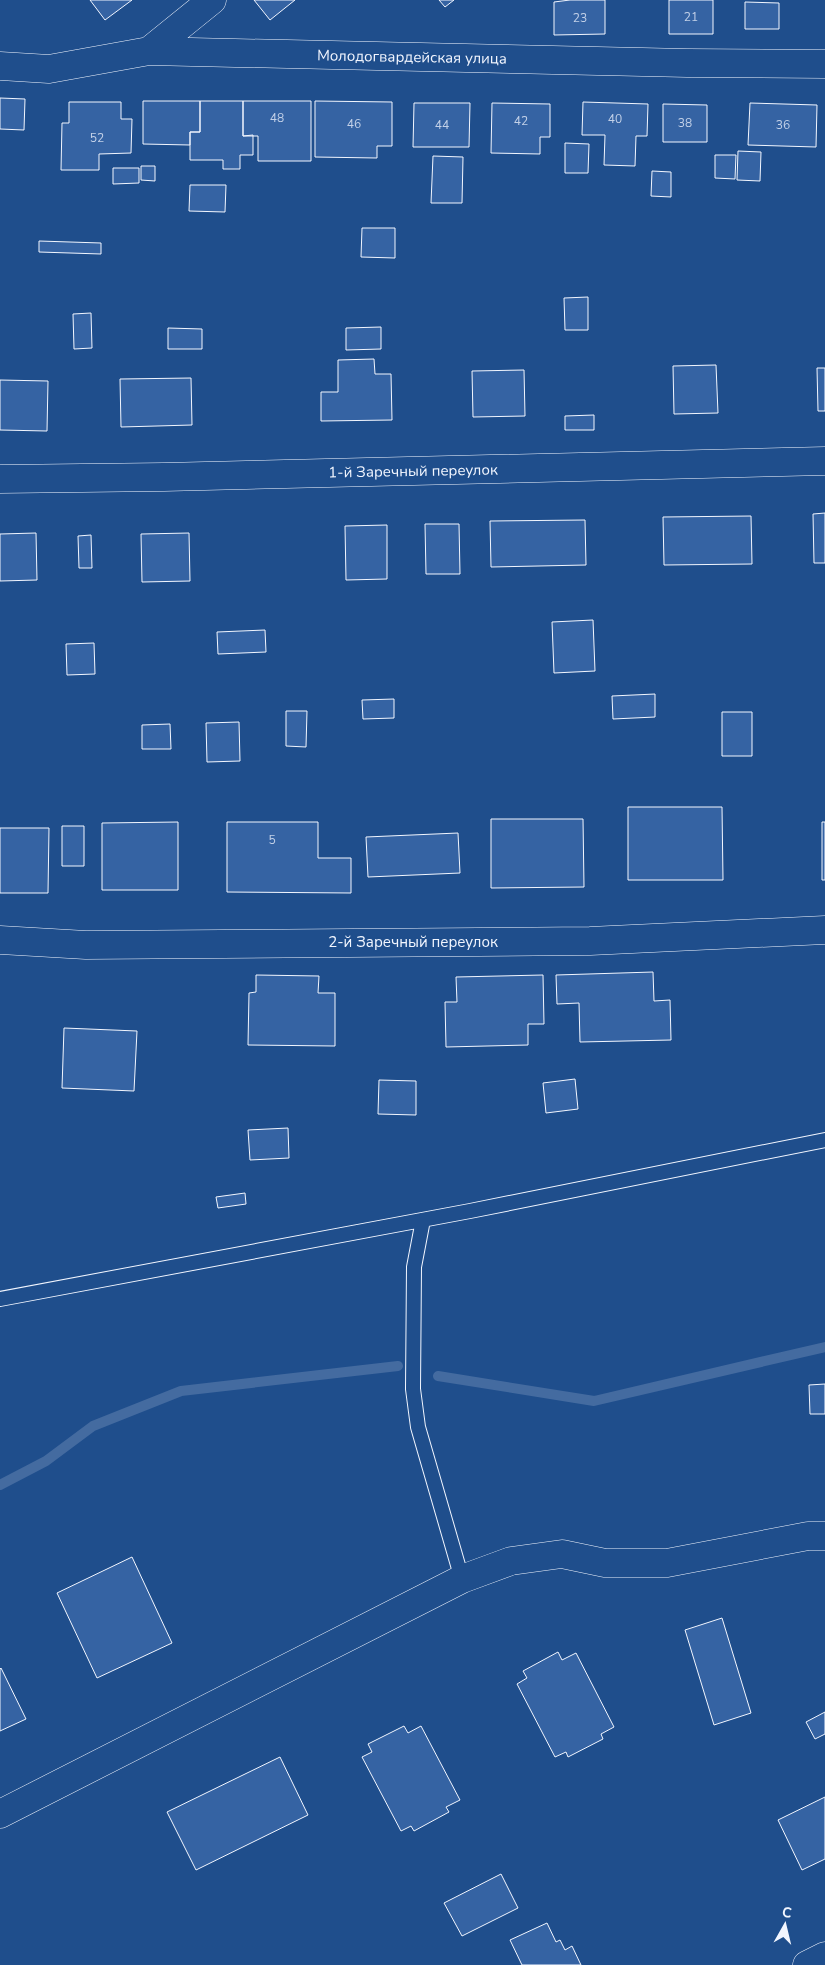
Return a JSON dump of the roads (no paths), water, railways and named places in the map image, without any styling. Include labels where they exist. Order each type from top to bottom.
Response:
[{"type":"street","points":[[149,51],[212,0]]},
{"type":"street","name":"Молодогвардейская улица","points":[[0,66],[48,69],[149,51],[687,63],[825,64]]},
{"type":"street","name":"1-й Заречный переулок","points":[[0,479],[164,477],[825,461]]},
{"type":"street","name":"2-й Заречный переулок","points":[[0,940],[86,945],[590,941],[825,930]]},
{"type":"street","points":[[0,1814],[462,1579],[511,1561],[562,1554],[605,1563],[667,1563],[808,1536],[825,1536]]},
{"type":"street","points":[[806,1965],[825,1956]]},
{"type":"lane","points":[[0,1299],[423,1220],[825,1140]]},
{"type":"lane","points":[[423,1220],[414,1267],[413,1389],[418,1427],[462,1579]]},
{"type":"waterway","points":[[438,1376],[594,1401],[825,1347]]},
{"type":"waterway","points":[[0,1485],[46,1461],[93,1426],[181,1391],[398,1366]]}]
